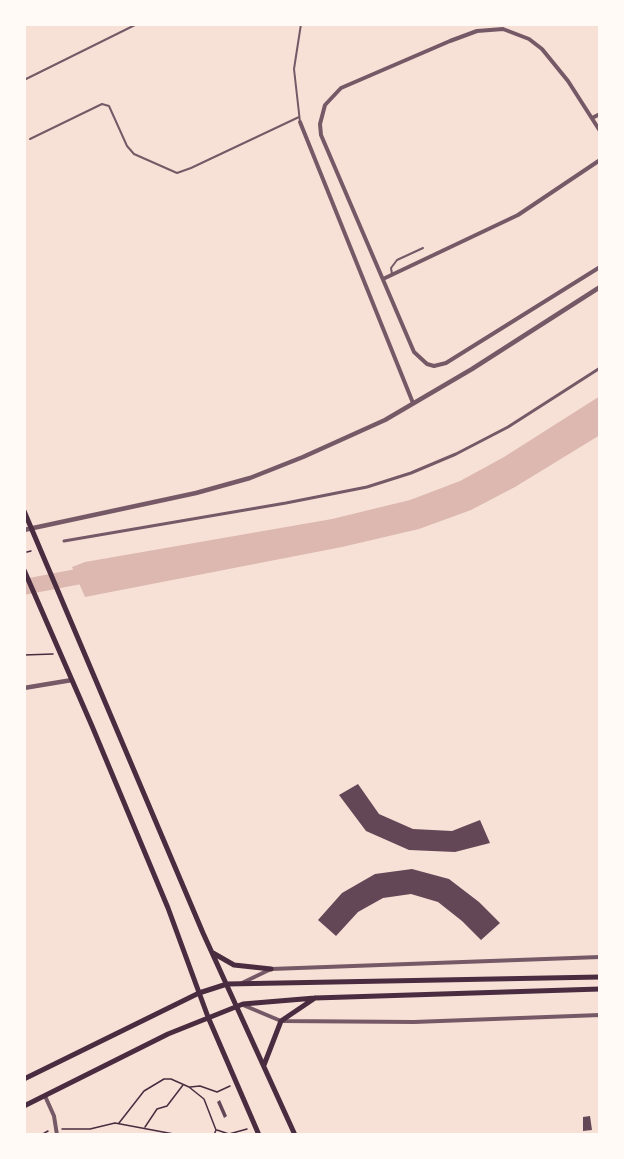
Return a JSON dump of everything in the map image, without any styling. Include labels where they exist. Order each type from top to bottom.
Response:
[{"type":"main road","points":[[24,511],[213,953],[227,984],[240,1005],[295,1135]]},
{"type":"main road","points":[[24,570],[168,908],[208,1017],[259,1135]]},
{"type":"main road","points":[[213,953],[234,965],[271,969]]},
{"type":"main road","points":[[24,1079],[199,993],[227,984],[600,977]]},
{"type":"main road","points":[[24,1107],[168,1034],[240,1005],[315,998],[600,989]]},
{"type":"main road","points":[[264,1065],[281,1021],[315,998]]},
{"type":"street","points":[[600,131],[568,81],[542,49],[529,39],[503,29],[477,31],[450,40],[336,92],[321,114],[321,135],[416,357],[434,366],[446,363],[600,267]]},
{"type":"street","points":[[592,118],[600,114]]},
{"type":"street","points":[[299,120],[413,403]]},
{"type":"street","points":[[382,279],[518,214],[600,160]]},
{"type":"street","points":[[24,530],[196,493],[250,478],[303,457],[385,420],[600,287]]},
{"type":"street","points":[[64,541],[286,503],[367,487],[411,473],[456,454],[508,427],[600,368]]},
{"type":"street","points":[[24,688],[72,680]]},
{"type":"street","points":[[242,983],[271,969],[600,957]]},
{"type":"street","points":[[240,1005],[281,1021],[414,1022],[600,1015]]},
{"type":"street","points":[[45,1096],[54,1116],[56,1132]]},
{"type":"lane","points":[[24,80],[137,24]]},
{"type":"lane","points":[[30,139],[102,104],[109,106],[127,146],[134,154],[177,173],[191,168],[299,120],[294,69],[301,24]]},
{"type":"lane","points":[[393,275],[393,263],[423,248]]},
{"type":"path","points":[[27,552],[32,551]]},
{"type":"path","points":[[24,655],[60,653]]},
{"type":"path","points":[[119,1123],[144,1090],[164,1079],[189,1087],[204,1099],[216,1130],[214,1135]]},
{"type":"path","points":[[189,1087],[200,1086],[217,1092],[237,1084]]},
{"type":"path","points":[[145,1128],[157,1109],[171,1102],[183,1085]]},
{"type":"path","points":[[41,1135],[119,1123],[179,1135]]},
{"type":"path","points":[[216,1130],[230,1134],[255,1126]]},
{"type":"shaded area","points":[[600,396],[600,435],[515,487],[471,510],[419,529],[342,547],[85,597],[72,567],[85,562],[332,519],[410,500],[460,481],[504,457]]},
{"type":"building","points":[[358,784],[379,814],[413,829],[452,831],[480,820],[490,843],[455,852],[409,850],[366,831],[339,795]]},
{"type":"building","points":[[412,869],[449,879],[479,902],[500,923],[481,940],[438,902],[411,894],[383,898],[358,912],[336,936],[318,920],[342,893],[375,874]]},
{"type":"building","points":[[220,1100],[227,1116],[224,1118],[217,1102]]},
{"type":"building","points":[[590,1116],[592,1130],[583,1131],[583,1117]]},
{"type":"waterway","points":[[24,587],[97,573]]}]
